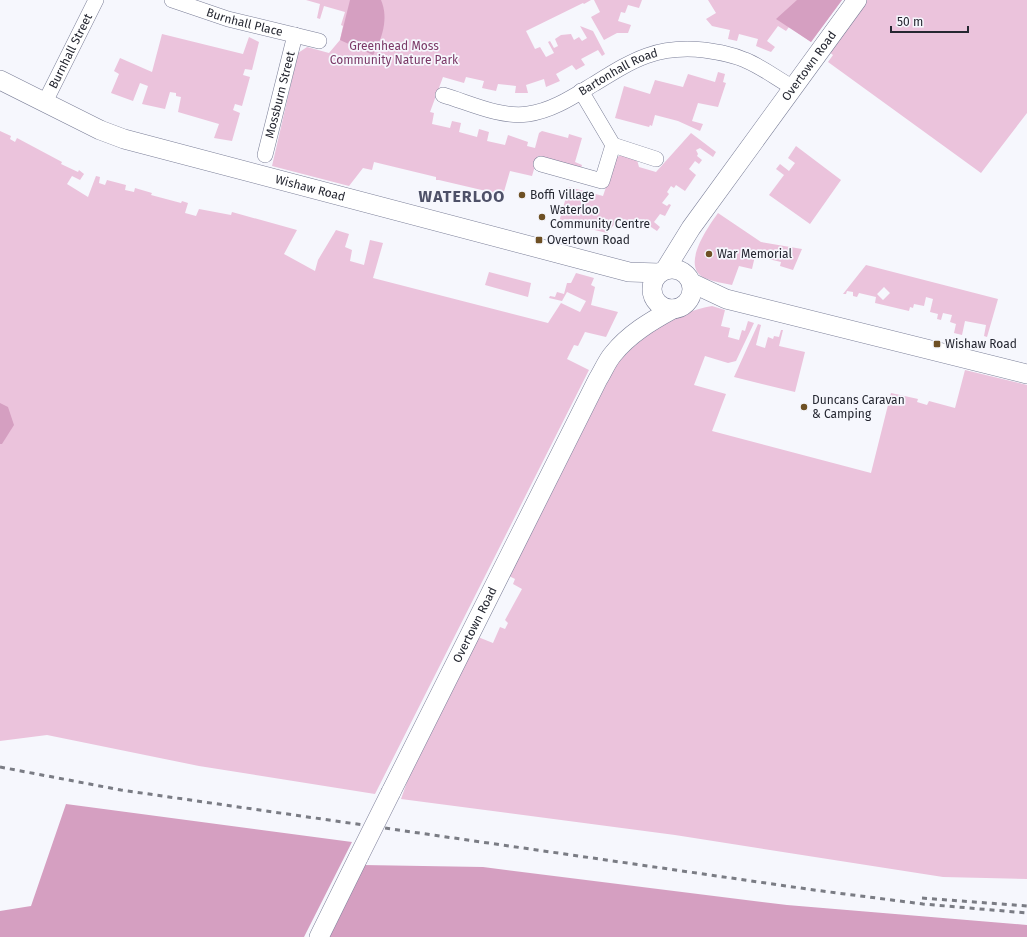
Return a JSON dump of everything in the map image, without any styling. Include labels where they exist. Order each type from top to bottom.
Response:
[{"type":"main road","name":"Overtown Road","points":[[654,297],[652,284],[662,272],[690,228],[857,0]]},
{"type":"main road","name":"Wishaw Road","points":[[0,80],[100,130],[124,138],[628,272],[662,272],[678,269],[685,291],[662,307],[654,297],[628,272]]},
{"type":"main road","name":"Overtown Road","points":[[319,937],[598,379],[613,354],[633,334],[647,324],[685,291],[690,228]]},
{"type":"main road","points":[[685,291],[724,298],[1027,374]]},
{"type":"main road","points":[[647,324],[654,297]]},
{"type":"street","name":"Burnhall Street","points":[[45,102],[96,0]]},
{"type":"street","name":"Burnhall Place","points":[[172,0],[228,19],[319,41]]},
{"type":"street","name":"Mossburn Street","points":[[265,155],[295,35]]},
{"type":"street","name":"Bartonhall Road","points":[[443,95],[507,114],[528,114],[547,110],[644,56],[669,49],[722,52],[736,56],[757,66],[792,87]]},
{"type":"street","points":[[581,91],[612,145],[656,159]]},
{"type":"street","points":[[541,164],[602,181],[612,145]]},
{"type":"green space","name":"Greenhead Moss Community Nature Park","points":[[306,0],[591,0],[526,31],[535,49],[540,47],[546,57],[554,53],[548,42],[550,41],[554,48],[558,46],[555,39],[561,35],[571,34],[574,40],[579,37],[582,41],[587,38],[580,26],[593,31],[605,54],[602,56],[598,50],[581,59],[585,65],[576,70],[572,65],[556,74],[560,81],[546,87],[544,79],[526,85],[528,93],[515,93],[516,86],[498,84],[496,91],[482,88],[484,81],[466,77],[464,83],[443,77],[430,112],[434,113],[432,124],[450,128],[452,121],[461,123],[459,132],[477,137],[479,129],[489,132],[487,141],[505,145],[508,135],[528,142],[527,146],[535,148],[539,133],[542,131],[568,138],[569,134],[582,138],[575,162],[582,165],[581,169],[538,156],[532,176],[510,171],[503,195],[436,180],[436,177],[374,162],[372,170],[363,168],[349,186],[272,166],[298,53],[307,47],[329,53],[340,40],[343,26],[341,25],[345,12],[324,6],[320,19],[317,18],[320,4]]},
{"type":"green space","points":[[594,0],[642,0],[639,8],[628,5],[625,13],[621,12],[618,21],[631,25],[628,33],[617,33],[604,40],[591,17],[600,12]]},
{"type":"green space","points":[[708,0],[842,0],[811,42],[789,27],[786,31],[778,26],[767,41],[775,47],[771,52],[756,46],[758,39],[739,34],[737,41],[728,39],[730,30],[712,26],[706,19],[716,13]]},
{"type":"green space","points":[[865,0],[1027,0],[1027,113],[981,173],[828,62],[833,55],[829,52]]},
{"type":"green space","points":[[162,34],[243,54],[249,37],[259,42],[252,70],[245,69],[243,75],[250,77],[242,106],[235,104],[233,110],[240,113],[232,141],[214,138],[219,124],[178,112],[181,97],[176,96],[176,93],[170,92],[165,109],[142,104],[148,86],[140,83],[133,101],[111,93],[119,74],[114,71],[120,58],[152,72]]},
{"type":"green space","points":[[718,72],[725,74],[723,82],[726,83],[718,107],[698,103],[692,121],[703,124],[700,131],[678,121],[655,115],[652,126],[650,125],[649,127],[615,118],[624,86],[650,94],[655,80],[683,87],[688,74],[715,82]]},
{"type":"green space","points":[[0,131],[11,136],[10,139],[15,142],[17,138],[62,162],[61,164],[78,172],[79,170],[84,174],[80,180],[72,176],[67,184],[88,197],[96,176],[100,177],[99,183],[105,185],[107,180],[126,185],[125,190],[134,192],[135,188],[152,193],[151,195],[181,203],[182,201],[188,203],[185,213],[196,216],[199,209],[231,215],[232,212],[297,230],[284,254],[315,271],[318,260],[336,230],[349,234],[345,247],[352,250],[350,261],[364,265],[370,240],[383,243],[373,278],[548,323],[561,303],[580,312],[586,301],[567,292],[562,301],[549,298],[550,296],[555,297],[557,292],[564,294],[567,283],[571,283],[576,273],[594,278],[591,285],[595,287],[591,305],[618,312],[606,337],[585,332],[578,346],[574,345],[567,359],[589,370],[375,794],[199,766],[47,735],[0,741]]},
{"type":"green space","points":[[691,133],[716,152],[713,157],[700,148],[696,150],[698,154],[697,156],[702,160],[699,164],[695,161],[689,169],[696,175],[685,191],[676,185],[674,188],[671,186],[667,192],[669,194],[662,203],[667,206],[669,204],[671,205],[665,216],[660,214],[654,222],[660,227],[657,231],[648,225],[645,229],[617,221],[607,233],[574,225],[575,220],[569,219],[567,224],[559,222],[569,187],[603,196],[616,157],[623,155],[637,160],[639,167],[656,172]]},
{"type":"green space","points":[[796,146],[841,180],[810,224],[769,195],[784,175],[776,169],[780,164],[789,171],[795,163],[788,158]]},
{"type":"green space","points":[[718,213],[761,242],[802,249],[793,270],[780,266],[781,262],[755,256],[752,269],[739,266],[732,285],[707,279],[699,274],[695,266],[695,257],[702,237]]},
{"type":"green space","points":[[866,265],[998,299],[987,337],[984,336],[986,325],[965,321],[962,335],[954,333],[956,324],[950,322],[952,315],[943,313],[941,320],[937,319],[938,314],[930,312],[933,299],[926,297],[924,306],[914,304],[913,308],[910,307],[909,311],[875,303],[876,297],[859,293],[857,297],[853,296],[853,292],[847,291],[846,294],[843,294]],"holes":[[[884,287],[890,293],[883,300],[877,294]]]},
{"type":"green space","points":[[489,272],[531,283],[528,297],[485,285]]},
{"type":"green space","points":[[712,306],[725,310],[721,326],[730,328],[728,337],[739,340],[742,330],[745,331],[748,321],[754,323],[736,361],[728,363],[705,356],[694,385],[726,394],[712,431],[871,473],[891,393],[918,399],[917,402],[927,405],[929,401],[955,408],[965,370],[1027,385],[1027,879],[943,877],[675,835],[401,799],[412,768],[478,637],[493,643],[500,627],[505,629],[508,623],[505,620],[522,589],[513,584],[515,579],[509,576],[615,367],[634,346],[659,328],[685,314]]},
{"type":"green space","points":[[758,324],[761,325],[756,345],[765,348],[768,337],[773,339],[774,336],[779,337],[781,330],[783,330],[779,346],[805,352],[795,392],[734,377]]},
{"type":"shaded area","points":[[350,0],[381,0],[384,14],[382,35],[373,55],[340,40]]},
{"type":"shaded area","points":[[797,0],[842,0],[811,42],[776,19]]},
{"type":"shaded area","points":[[0,403],[8,407],[14,425],[2,444],[0,444]]},
{"type":"shaded area","points":[[66,804],[352,842],[304,937],[0,937],[0,911],[31,906]]},
{"type":"shaded area","points":[[363,865],[483,867],[787,905],[1027,925],[1027,937],[329,937]]},
{"type":"railway","points":[[0,767],[121,790],[814,890],[923,904],[1027,913]]},
{"type":"railway","points":[[922,898],[1027,906]]},
{"type":"place","name":"Boffi Village","points":[[522,195]]},
{"type":"place","name":"Waterloo Community Centre","points":[[542,217]]},
{"type":"place","name":"Overtown Road","points":[[539,240]]},
{"type":"place","name":"War Memorial","points":[[709,254]]},
{"type":"place","name":"Wishaw Road","points":[[937,344]]},
{"type":"place","name":"Duncans Caravan & Camping","points":[[804,407]]},
{"type":"district","name":"WATERLOO","points":[[462,196]]}]
